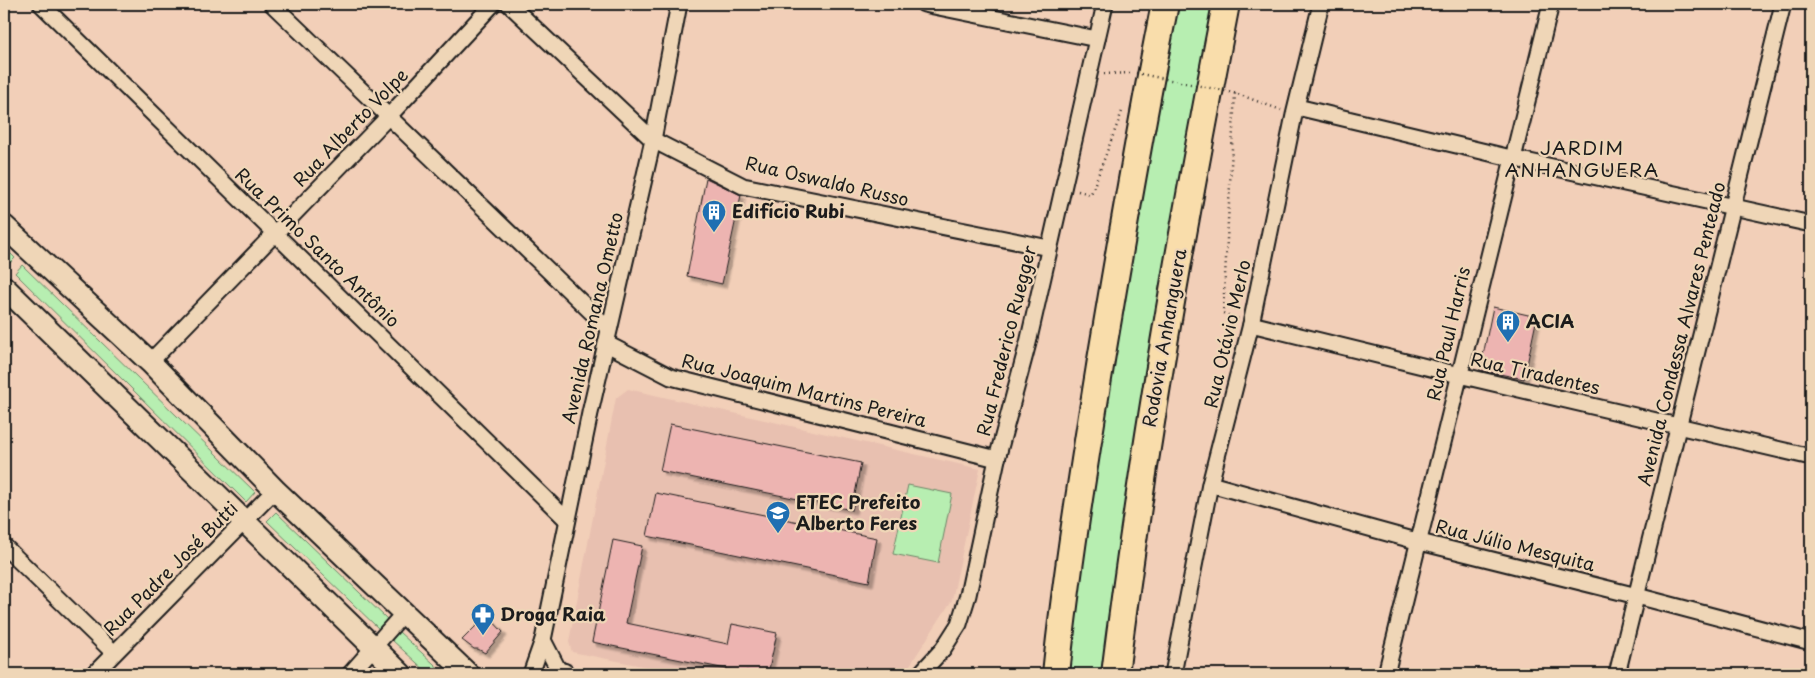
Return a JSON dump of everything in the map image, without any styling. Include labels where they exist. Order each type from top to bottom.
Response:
[{"type":"highway","points":[[1056,674],[1083,473],[1149,82],[1165,4]]},
{"type":"highway","name":"Rodovia Anhanguera","points":[[1116,674],[1140,483],[1197,156],[1226,4]]},
{"type":"street","name":"Rua Primo Santo Antônio","points":[[41,4],[567,520]]},
{"type":"street","points":[[272,4],[609,328]]},
{"type":"street","name":"Rua Alberto Volpe","points":[[150,362],[276,234],[493,4]]},
{"type":"street","name":"Rua Oswaldo Russo","points":[[509,4],[653,140],[743,186],[1048,248]]},
{"type":"street","name":"Avenida Romana Ometto","points":[[531,674],[543,640],[609,328],[653,140],[679,4]]},
{"type":"street","points":[[924,4],[1097,38]]},
{"type":"street","name":"Rua Frederico Ruegger","points":[[920,674],[944,649],[959,624],[968,594],[997,459],[1028,343],[1048,248],[1064,187],[1105,4]]},
{"type":"street","name":"Rua Otávio Merlo","points":[[1173,674],[1210,484],[1251,324],[1296,111],[1321,4]]},
{"type":"street","name":"Rua Paul Harris","points":[[1386,674],[1420,542],[1511,158],[1551,4]]},
{"type":"street","name":"Avenida Condessa Alvares Penteado","points":[[1617,674],[1783,4]]},
{"type":"street","points":[[1296,111],[1811,224]]},
{"type":"street","points":[[4,226],[150,362],[275,490],[468,674]]},
{"type":"street","points":[[4,287],[401,674]]},
{"type":"street","name":"Rua Tiradentes","points":[[1251,324],[1459,375],[1811,457]]},
{"type":"street","name":"Rua Joaquim Martins Pereira","points":[[607,344],[671,377],[997,459]]},
{"type":"street","name":"Rua Júlio Mesquita","points":[[1210,484],[1420,542],[1811,642]]},
{"type":"street","name":"Rua Padre José Butti","points":[[94,674],[275,490]]},
{"type":"street","points":[[4,546],[114,653]]},
{"type":"street","points":[[350,674],[404,613]]},
{"type":"street","points":[[543,640],[560,674]]},
{"type":"path","points":[[1089,75],[1136,73],[1235,93],[1296,111]]},
{"type":"path","points":[[1235,93],[1223,313],[1251,324]]},
{"type":"path","points":[[1064,187],[1091,194],[1126,101]]},
{"type":"shaded area","name":"ETEC Prefeito Alberto Feres","points":[[628,389],[980,469],[952,600],[910,665],[893,674],[683,674],[572,652],[569,642],[616,398]]},
{"type":"green space","points":[[1175,4],[1217,4],[1105,674],[1065,674],[1074,583]]},
{"type":"green space","points":[[4,247],[15,258],[8,265],[4,261]]},
{"type":"green space","points":[[22,265],[255,492],[246,502],[15,273]]},
{"type":"green space","points":[[908,485],[952,494],[938,563],[893,554]]},
{"type":"green space","points":[[276,512],[387,619],[379,629],[267,521]]},
{"type":"green space","points":[[399,632],[445,674],[429,674],[392,640]]},
{"type":"building","name":"Edifício Rubi","points":[[706,178],[741,195],[722,284],[687,276]]},
{"type":"building","name":"ACIA","points":[[1493,307],[1537,317],[1524,379],[1480,370]]},
{"type":"building","points":[[670,424],[861,463],[852,510],[660,471]]},
{"type":"building","points":[[656,493],[877,538],[869,582],[647,536]]},
{"type":"building","points":[[613,540],[642,546],[626,623],[728,644],[732,624],[777,633],[768,674],[746,671],[746,673],[592,642]]},
{"type":"building","name":"Droga Raia","points":[[487,615],[503,632],[485,653],[474,649],[462,640]]},
{"type":"place","name":"Edifício Rubi","points":[[714,233]]},
{"type":"place","name":"ACIA","points":[[1508,343]]},
{"type":"place","name":"ETEC Prefeito Alberto Feres","points":[[778,534]]},
{"type":"place","name":"Droga Raia","points":[[483,636]]},
{"type":"district","name":"JARDIM ANHANGUERA","points":[[1582,159]]}]
